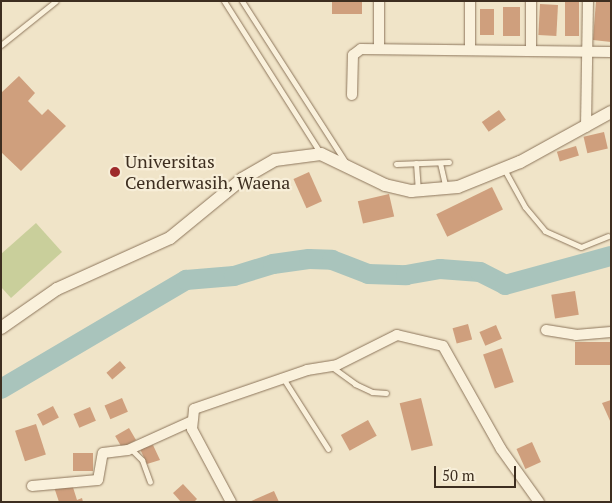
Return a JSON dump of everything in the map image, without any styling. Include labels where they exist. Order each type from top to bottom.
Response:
[{"type":"street","points":[[379,49],[380,1]]},
{"type":"street","points":[[470,1],[470,50]]},
{"type":"street","points":[[531,1],[531,51]]},
{"type":"street","points":[[586,127],[588,1]]},
{"type":"street","points":[[352,94],[356,50],[611,52]]},
{"type":"street","points":[[1,328],[57,289],[170,238],[260,166],[288,157],[321,154],[385,185],[418,191],[446,188],[504,169],[611,112]]},
{"type":"street","points":[[546,330],[576,335],[611,332]]},
{"type":"street","points":[[32,486],[98,480],[100,456],[131,449],[190,422],[198,406],[283,378],[332,366],[397,335],[443,346],[501,449],[539,502]]},
{"type":"street","points":[[190,422],[231,502]]},
{"type":"lane","points":[[1,45],[56,1]]},
{"type":"lane","points":[[224,1],[321,154]]},
{"type":"lane","points":[[242,1],[347,165]]},
{"type":"lane","points":[[396,164],[448,162]]},
{"type":"lane","points":[[416,163],[418,191]]},
{"type":"lane","points":[[440,163],[446,188]]},
{"type":"lane","points":[[504,169],[525,207],[545,230],[581,247],[608,236]]},
{"type":"lane","points":[[332,366],[355,384],[372,392],[386,394]]},
{"type":"lane","points":[[283,378],[328,449]]},
{"type":"lane","points":[[131,449],[142,460],[150,482]]},
{"type":"green space","points":[[36,223],[62,252],[11,298],[1,287],[1,254]]},
{"type":"building","points":[[332,1],[362,1],[362,14],[332,14]]},
{"type":"building","points":[[565,1],[579,1],[579,36],[565,36]]},
{"type":"building","points":[[596,1],[611,1],[611,42],[593,40]]},
{"type":"building","points":[[540,4],[558,5],[556,36],[538,35]]},
{"type":"building","points":[[503,7],[520,7],[520,36],[503,36]]},
{"type":"building","points":[[480,9],[494,9],[494,35],[480,35]]},
{"type":"building","points":[[19,76],[35,93],[28,101],[42,115],[48,109],[66,126],[21,171],[1,152],[1,93]]},
{"type":"building","points":[[499,110],[506,120],[489,132],[482,122]]},
{"type":"building","points":[[604,132],[608,149],[587,153],[584,137]]},
{"type":"building","points":[[576,146],[579,156],[560,161],[557,152]]},
{"type":"building","points":[[309,172],[322,201],[306,208],[293,179]]},
{"type":"building","points":[[492,187],[503,209],[447,237],[436,214]]},
{"type":"building","points":[[389,194],[394,216],[363,224],[358,201]]},
{"type":"building","points":[[575,291],[579,315],[555,318],[551,295]]},
{"type":"building","points":[[468,324],[472,339],[457,344],[453,328]]},
{"type":"building","points":[[496,325],[502,339],[485,346],[479,332]]},
{"type":"building","points":[[575,342],[611,342],[611,365],[575,365]]},
{"type":"building","points":[[502,348],[514,382],[495,389],[483,355]]},
{"type":"building","points":[[120,361],[126,368],[112,380],[106,373]]},
{"type":"building","points":[[122,398],[128,412],[110,419],[105,405]]},
{"type":"building","points":[[421,398],[433,446],[412,451],[400,403]]},
{"type":"building","points":[[611,400],[611,423],[602,403]]},
{"type":"building","points":[[53,406],[59,418],[43,426],[37,414]]},
{"type":"building","points":[[90,407],[96,421],[79,428],[73,414]]},
{"type":"building","points":[[368,420],[377,436],[350,451],[341,435]]},
{"type":"building","points":[[36,424],[46,454],[25,461],[15,431]]},
{"type":"building","points":[[129,428],[136,440],[122,448],[115,436]]},
{"type":"building","points":[[532,442],[541,462],[525,469],[516,449]]},
{"type":"building","points":[[153,445],[160,460],[147,464],[140,449]]},
{"type":"building","points":[[73,453],[93,453],[93,471],[73,471]]},
{"type":"building","points":[[71,481],[77,500],[82,498],[83,502],[59,502],[54,487]]},
{"type":"building","points":[[183,484],[197,499],[194,502],[181,502],[173,493]]},
{"type":"building","points":[[274,491],[279,502],[249,502]]},
{"type":"waterway","points":[[1,389],[186,280],[234,276],[273,264],[309,259],[332,260],[368,274],[406,275],[440,269],[480,272],[505,285],[611,256]]},
{"type":"place","name":"Universitas Cenderwasih, Waena","points":[[115,172]]}]
